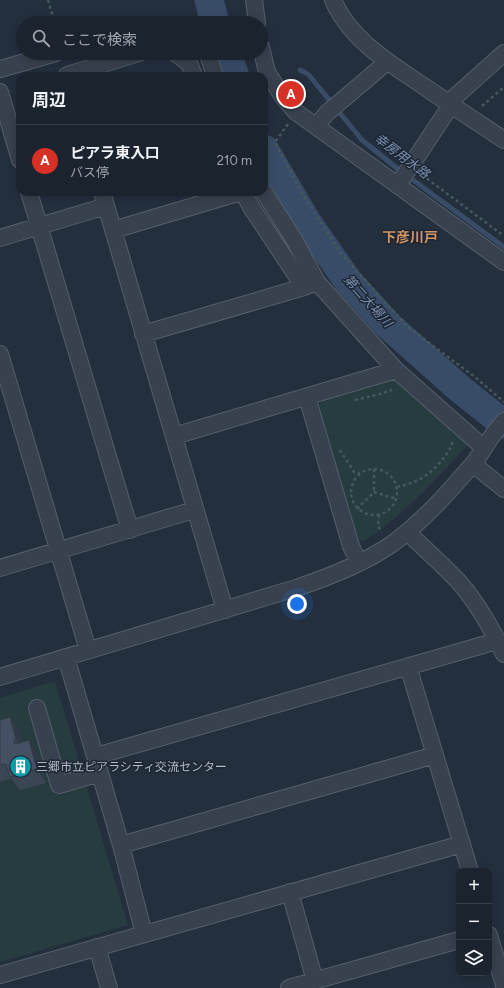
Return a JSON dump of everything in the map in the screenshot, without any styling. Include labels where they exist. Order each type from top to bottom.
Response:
[{"type":"street","points":[[254,0],[256,16]]},
{"type":"street","points":[[333,0],[342,18],[356,34],[387,62],[504,140]]},
{"type":"street","points":[[403,177],[449,104],[504,53]]},
{"type":"street","points":[[0,69],[32,60]]},
{"type":"street","points":[[62,60],[66,72]]},
{"type":"street","points":[[77,72],[116,60]]},
{"type":"street","points":[[183,60],[188,64],[192,72]]},
{"type":"street","points":[[210,60],[214,72]]},
{"type":"street","points":[[264,60],[267,72]]},
{"type":"street","points":[[316,126],[327,113],[387,62]]},
{"type":"street","points":[[268,74],[283,97],[296,112],[316,126],[403,177],[504,262]]},
{"type":"street","points":[[0,92],[16,146]]},
{"type":"street","points":[[31,196],[130,530]]},
{"type":"street","points":[[113,230],[228,196]]},
{"type":"street","points":[[244,196],[251,207],[311,285],[396,370],[484,448]]},
{"type":"street","points":[[266,196],[294,241],[311,285]]},
{"type":"street","points":[[0,238],[40,226],[104,199],[174,436],[194,510],[225,610]]},
{"type":"street","points":[[143,334],[311,285]]},
{"type":"street","points":[[0,354],[88,650]]},
{"type":"street","points":[[174,436],[396,370]]},
{"type":"street","points":[[307,397],[351,546],[359,563]]},
{"type":"street","points":[[0,677],[303,586],[332,576],[359,563],[391,545],[428,513],[474,464],[500,426]]},
{"type":"street","points":[[474,464],[504,488]]},
{"type":"street","points":[[0,568],[194,510]]},
{"type":"street","points":[[96,756],[408,666],[501,648],[476,606],[459,582],[407,532]]},
{"type":"street","points":[[66,657],[96,756],[144,934]]},
{"type":"street","points":[[408,666],[469,868]]},
{"type":"street","points":[[37,708],[59,785],[100,773]]},
{"type":"street","points":[[120,845],[435,755]]},
{"type":"street","points":[[0,975],[462,844]]},
{"type":"street","points":[[290,892],[316,980]]},
{"type":"street","points":[[492,940],[500,954],[504,985]]},
{"type":"street","points":[[289,988],[456,941]]},
{"type":"street","points":[[97,947],[109,988]]},
{"type":"path","points":[[48,0],[53,16]]},
{"type":"path","points":[[469,117],[504,87]]},
{"type":"path","points":[[296,112],[275,142],[302,193],[340,252],[408,327],[475,377],[504,402]]},
{"type":"path","points":[[403,177],[504,236]]},
{"type":"path","points":[[349,402],[397,388]]},
{"type":"path","points":[[397,487],[419,480],[440,463],[452,446],[451,437]]},
{"type":"path","points":[[337,444],[354,472],[360,473]]},
{"type":"path","points":[[367,469],[374,469],[385,471],[392,476],[396,483],[398,493],[392,508],[385,513],[370,516],[357,509],[352,502],[350,490],[353,482],[360,473],[367,469]]},
{"type":"path","points":[[357,509],[374,492],[374,469]]},
{"type":"path","points":[[374,492],[397,498]]},
{"type":"path","points":[[379,515],[378,526],[384,534]]},
{"type":"green space","points":[[391,380],[400,383],[465,439],[467,446],[406,508],[379,531],[364,541],[358,539],[318,407],[323,399]]},
{"type":"green space","points":[[55,681],[128,925],[0,962],[0,698]]},
{"type":"building","points":[[10,717],[16,739],[14,740],[15,744],[29,740],[37,769],[10,777],[6,764],[0,765],[0,720]]},
{"type":"waterway","name":"第二大場川","points":[[209,0],[213,16]]},
{"type":"waterway","name":"第二大場川","points":[[229,60],[233,72]]},
{"type":"waterway","name":"幸房用水路","points":[[300,70],[308,74],[362,140],[398,169],[504,247]]},
{"type":"waterway","name":"第二大場川","points":[[268,156],[307,222],[348,281],[388,325],[460,389],[504,424]]},
{"type":"place","name":"ピアラ東入口","points":[[291,94]]},
{"type":"place","name":"三郷市立ピアラシティ交流センター","points":[[21,767]]},
{"type":"district","name":"下彦川戸","points":[[410,237]]}]
